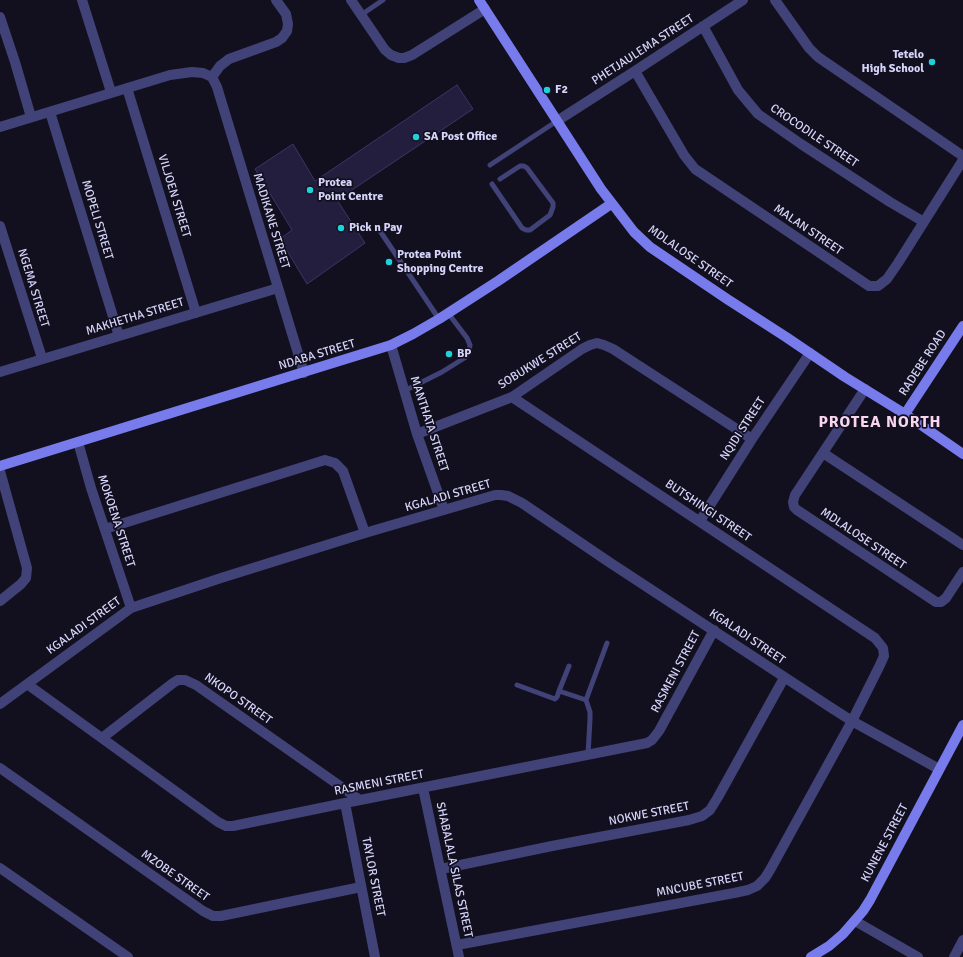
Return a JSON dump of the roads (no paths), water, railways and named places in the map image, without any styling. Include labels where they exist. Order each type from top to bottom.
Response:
[{"type":"street","points":[[82,0],[111,92]]},
{"type":"street","points":[[0,126],[170,75],[192,72],[203,73],[212,78],[220,66],[228,59],[276,42],[282,38],[287,31],[288,24],[286,14],[276,0]]},
{"type":"street","points":[[351,0],[387,52],[396,57],[404,58],[412,55],[482,4]]},
{"type":"street","name":"PHETJAULEMA STREET","points":[[557,121],[743,0]]},
{"type":"street","points":[[775,0],[808,48],[818,57],[963,156]]},
{"type":"street","name":"MDLALOSE STREET","points":[[482,4],[611,204],[634,232],[650,247],[905,414],[963,454]]},
{"type":"street","points":[[0,17],[3,36],[15,62],[31,117]]},
{"type":"street","name":"CROCODILE STREET","points":[[703,26],[738,90],[758,114],[890,202],[924,222]]},
{"type":"street","name":"MALAN STREET","points":[[636,71],[672,136],[694,169],[866,285],[878,286],[887,279],[963,160]]},
{"type":"street","name":"MADIKANE STREET","points":[[212,78],[218,88],[304,372]]},
{"type":"street","name":"VILJOEN STREET","points":[[128,88],[196,313]]},
{"type":"street","name":"MOPELI STREET","points":[[50,112],[119,336]]},
{"type":"street","name":"NDABA STREET","points":[[0,466],[391,345],[439,319],[611,204]]},
{"type":"street","name":"NGEMA STREET","points":[[0,226],[42,358]]},
{"type":"street","name":"MAKHETHA STREET","points":[[0,372],[42,358],[278,288]]},
{"type":"street","name":"RADEBE ROAD","points":[[905,414],[963,326]]},
{"type":"street","name":"SOBUKWE STREET","points":[[417,434],[512,397],[587,346],[601,344],[613,349],[752,439]]},
{"type":"street","name":"MANTHATA STREET","points":[[391,345],[417,434],[444,510]]},
{"type":"street","name":"NQIDI STREET","points":[[700,521],[752,439],[810,353]]},
{"type":"street","name":"MDLALOSE STREET","points":[[865,389],[794,497],[793,505],[797,510],[936,602],[941,602],[946,598],[963,572]]},
{"type":"street","name":"BUTSHINGI STREET","points":[[512,397],[875,638],[881,645],[884,653]]},
{"type":"street","name":"MOKOENA STREET","points":[[78,442],[91,488],[131,608]]},
{"type":"street","points":[[823,452],[963,545]]},
{"type":"street","points":[[105,529],[325,460],[335,463],[343,471],[365,533]]},
{"type":"street","points":[[0,471],[27,568],[26,578],[0,601]]},
{"type":"street","name":"KGALADI STREET","points":[[0,704],[131,608],[365,533],[495,495],[508,496],[522,503],[784,678],[852,721],[939,769]]},
{"type":"street","name":"RASMENI STREET","points":[[27,684],[218,822],[228,827],[643,744],[655,738],[714,630]]},
{"type":"street","name":"MNCUBE STREET","points":[[457,945],[734,893],[748,890],[757,886],[770,870],[852,721],[880,665],[884,653]]},
{"type":"street","name":"NOKWE STREET","points":[[441,869],[689,820],[702,816],[710,810],[718,797],[784,678]]},
{"type":"street","name":"NKOPO STREET","points":[[102,738],[173,683],[178,680],[185,680],[196,685],[360,800]]},
{"type":"street","name":"KUNENE STREET","points":[[811,957],[840,937],[870,900],[963,725]]},
{"type":"street","name":"MZOBE STREET","points":[[0,768],[203,911],[213,916],[221,916],[361,886]]},
{"type":"street","name":"SHABALALA SILAS STREET","points":[[424,788],[459,957]]},
{"type":"street","name":"TAYLOR STREET","points":[[345,803],[375,957]]},
{"type":"street","points":[[0,868],[128,957]]},
{"type":"street","points":[[855,920],[918,957]]},
{"type":"street","points":[[954,957],[963,940]]},
{"type":"lane","points":[[361,15],[384,0]]},
{"type":"lane","points":[[490,165],[557,121]]},
{"type":"lane","points":[[492,184],[522,228],[530,230],[550,215],[553,203],[527,168],[520,166],[500,179]]},
{"type":"lane","points":[[378,228],[439,319]]},
{"type":"lane","points":[[404,391],[442,372],[466,356],[469,351],[470,345],[468,338],[448,313]]},
{"type":"lane","points":[[588,755],[590,719],[586,700],[607,643]]},
{"type":"lane","points":[[517,685],[555,699],[558,697],[569,666]]},
{"type":"lane","points":[[559,691],[586,700]]},
{"type":"place","name":"Tetelo High School","points":[[932,62]]},
{"type":"place","name":"F2","points":[[547,90]]},
{"type":"place","name":"SA Post Office","points":[[416,137]]},
{"type":"place","name":"Protea Point Centre","points":[[310,190]]},
{"type":"place","name":"Pick n Pay","points":[[341,228]]},
{"type":"place","name":"Protea Point Shopping Centre","points":[[389,262]]},
{"type":"place","name":"BP","points":[[449,354]]},
{"type":"district","name":"PROTEA NORTH","points":[[880,423]]}]
